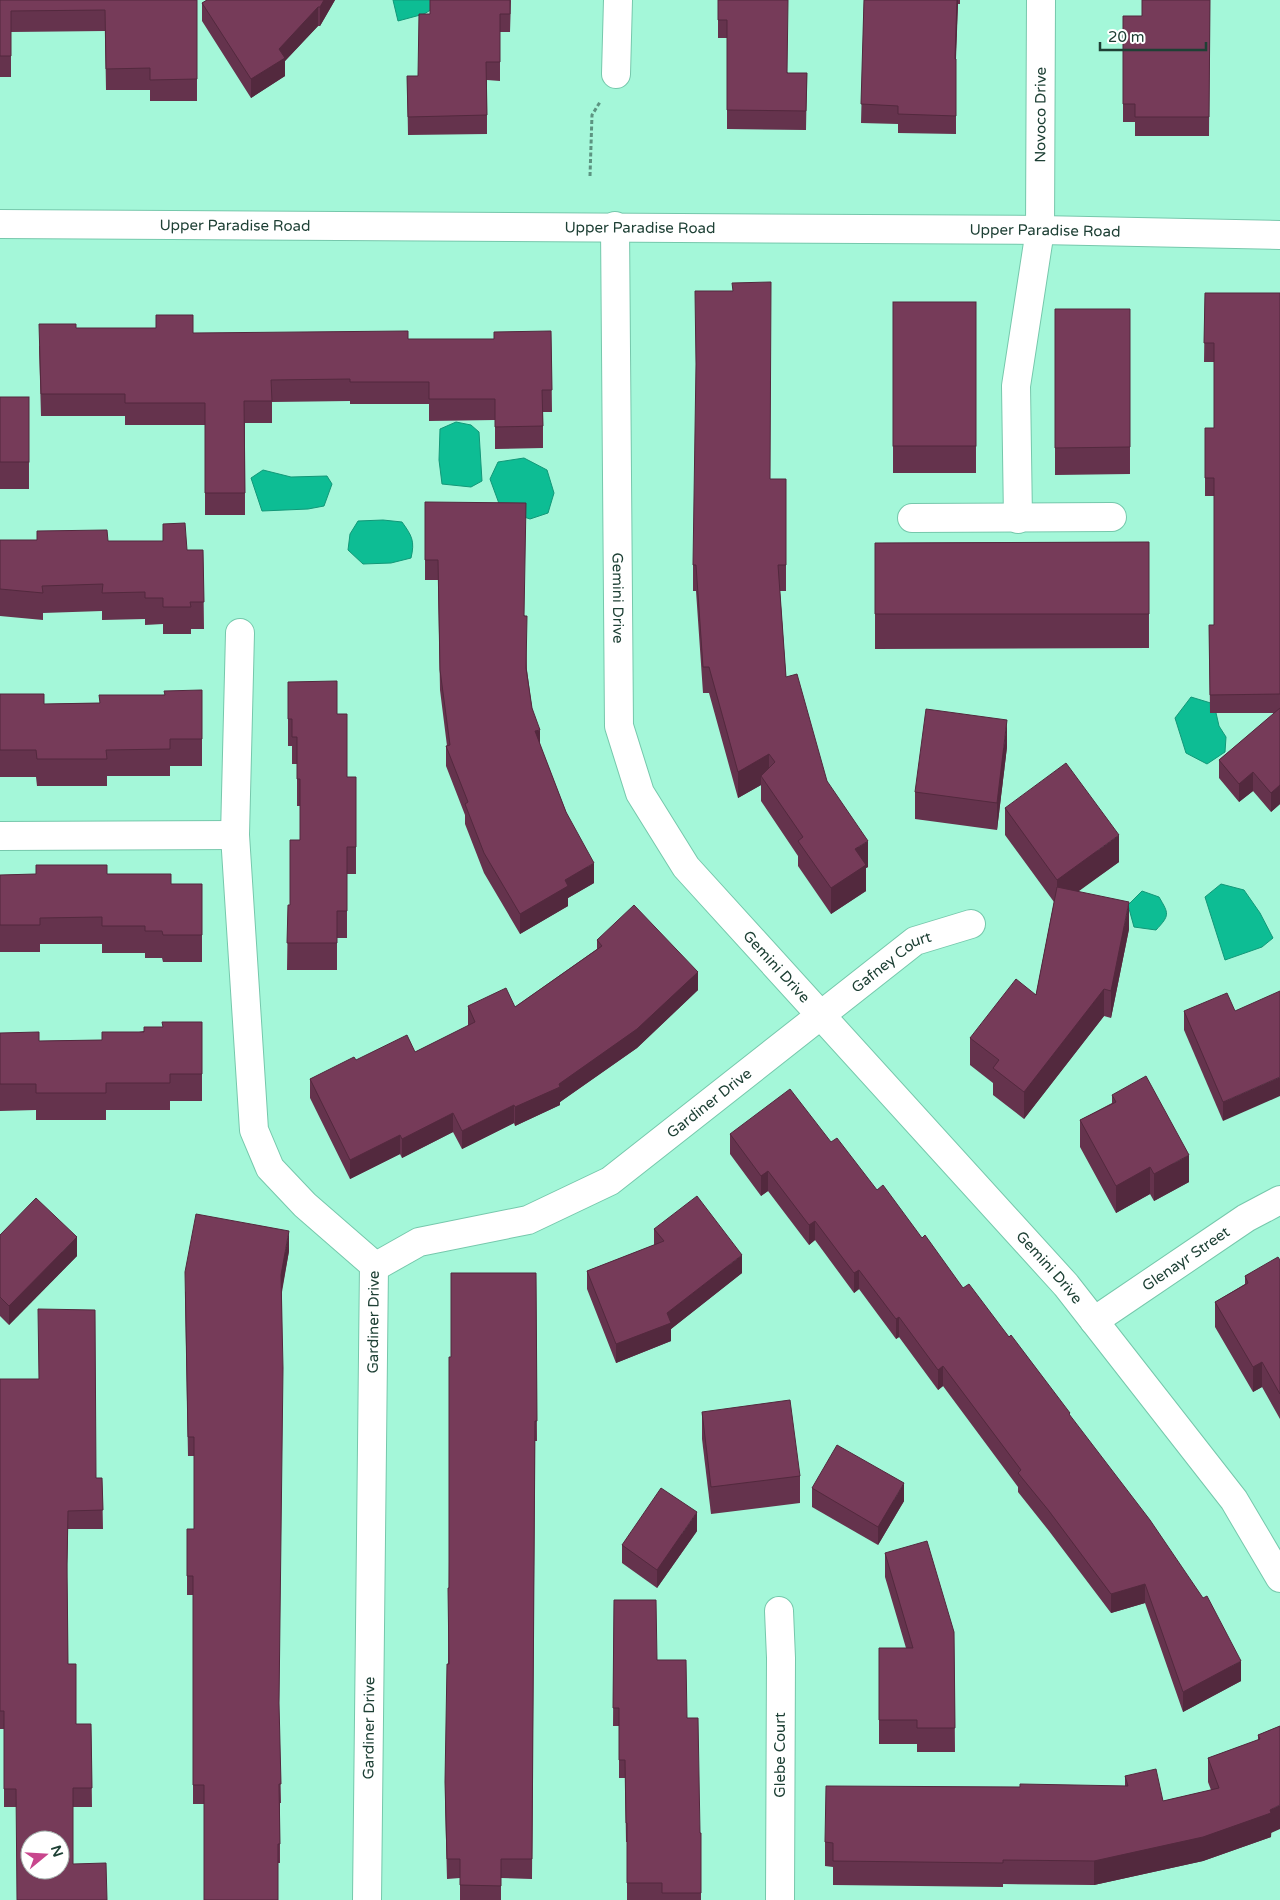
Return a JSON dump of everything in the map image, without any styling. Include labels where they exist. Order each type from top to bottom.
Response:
[{"type":"street","points":[[616,74],[618,0]]},
{"type":"street","name":"Novoco Drive","points":[[1018,519],[1016,386],[1040,230],[1041,0]]},
{"type":"street","name":"Upper Paradise Road","points":[[0,224],[615,226],[1040,230],[1280,235]]},
{"type":"street","name":"Gemini Drive","points":[[615,226],[619,726],[640,793],[686,868],[1066,1285],[1234,1500],[1280,1578]]},
{"type":"street","points":[[912,518],[1018,519],[1112,517]]},
{"type":"street","points":[[240,633],[235,835],[254,1130],[270,1168],[305,1205],[374,1265]]},
{"type":"street","points":[[0,836],[235,835]]},
{"type":"street","name":"Gafney Court","points":[[821,1015],[915,941],[971,924]]},
{"type":"street","name":"Gardiner Drive","points":[[367,1900],[374,1265],[380,1264],[419,1242],[528,1220],[610,1181],[821,1015]]},
{"type":"street","name":"Glenayr Street","points":[[1094,1321],[1246,1218],[1280,1200]]},
{"type":"street","name":"Glebe Court","points":[[779,1611],[781,1658],[780,1900]]},
{"type":"path","points":[[590,176],[592,115],[616,74]]},
{"type":"shaded area","points":[[393,0],[434,0],[434,8],[424,14],[398,21]]},
{"type":"shaded area","points":[[456,422],[471,425],[479,432],[482,481],[471,487],[442,484],[439,460],[440,429]]},
{"type":"shaded area","points":[[524,458],[547,470],[554,493],[548,513],[530,519],[501,509],[490,479],[498,462]]},
{"type":"shaded area","points":[[263,470],[291,477],[327,476],[332,484],[324,506],[308,509],[262,511],[251,478]]},
{"type":"shaded area","points":[[383,520],[402,522],[412,539],[411,558],[391,563],[363,564],[348,550],[350,534],[358,521]]},
{"type":"shaded area","points":[[1191,697],[1214,704],[1219,726],[1226,737],[1225,752],[1207,764],[1186,753],[1175,718]]},
{"type":"shaded area","points":[[1221,884],[1244,890],[1260,913],[1273,938],[1262,947],[1225,960],[1205,897]]},
{"type":"shaded area","points":[[1142,891],[1159,897],[1165,907],[1166,917],[1156,930],[1134,927],[1128,905]]},
{"type":"building","points":[[0,0],[197,0],[197,79],[150,80],[150,68],[106,69],[105,10],[11,11],[11,56],[0,56]]},
{"type":"building","points":[[207,0],[324,0],[320,7],[279,49],[285,58],[251,79],[202,3]]},
{"type":"building","points":[[430,0],[510,0],[510,14],[500,14],[500,62],[486,62],[487,115],[408,117],[407,76],[418,76],[419,14],[430,14]]},
{"type":"building","points":[[718,0],[788,0],[787,73],[807,73],[806,111],[727,110],[727,20],[718,20]]},
{"type":"building","points":[[864,0],[957,0],[956,116],[898,114],[898,106],[861,104]]},
{"type":"building","points":[[1142,0],[1210,0],[1209,117],[1135,117],[1135,104],[1123,104],[1123,16],[1142,16]]},
{"type":"building","points":[[771,282],[770,479],[786,479],[786,565],[778,565],[786,677],[797,674],[827,781],[868,841],[855,849],[866,865],[831,888],[798,841],[803,837],[761,776],[775,762],[769,754],[738,772],[709,667],[703,667],[696,565],[693,565],[696,364],[695,291],[733,291],[732,283]]},
{"type":"building","points":[[1205,293],[1280,293],[1280,694],[1210,695],[1209,625],[1214,625],[1214,478],[1205,478],[1205,428],[1214,428],[1214,343],[1204,343]]},
{"type":"building","points":[[893,302],[976,302],[976,446],[893,446]]},
{"type":"building","points":[[1055,309],[1130,309],[1130,447],[1055,448]]},
{"type":"building","points":[[156,315],[193,315],[193,333],[408,331],[408,339],[494,339],[494,332],[551,331],[552,390],[542,390],[543,426],[495,427],[495,399],[429,399],[429,382],[350,382],[350,379],[271,380],[272,401],[244,401],[245,493],[205,493],[205,403],[125,403],[125,394],[41,394],[39,324],[76,324],[76,328],[156,328]]},
{"type":"building","points":[[0,397],[29,397],[29,462],[0,462]]},
{"type":"building","points":[[425,502],[526,503],[524,616],[527,616],[526,668],[532,708],[540,730],[535,731],[566,812],[594,863],[565,880],[568,886],[520,914],[484,853],[465,804],[468,802],[446,746],[450,745],[440,670],[438,560],[425,560]]},
{"type":"building","points":[[185,523],[187,550],[203,550],[204,602],[190,602],[191,607],[163,607],[163,598],[145,598],[145,592],[102,593],[103,584],[42,586],[43,593],[0,589],[0,540],[37,540],[37,531],[107,530],[108,541],[163,541],[163,524]]},
{"type":"building","points":[[1149,542],[1149,614],[875,614],[875,543]]},
{"type":"building","points":[[337,681],[337,714],[347,714],[347,777],[356,777],[356,847],[347,847],[347,911],[337,911],[337,943],[287,943],[288,905],[290,905],[290,840],[300,840],[300,779],[297,779],[297,737],[292,737],[292,719],[288,719],[288,682]]},
{"type":"building","points":[[202,690],[202,739],[170,739],[170,749],[106,750],[107,759],[37,759],[36,750],[0,750],[0,694],[44,694],[44,704],[100,703],[99,695],[165,695],[164,691]]},
{"type":"building","points":[[1280,708],[1280,785],[1271,793],[1253,772],[1239,784],[1219,760]]},
{"type":"building","points":[[926,709],[1007,720],[997,803],[915,792]]},
{"type":"building","points":[[1066,763],[1119,835],[1057,880],[1005,808]]},
{"type":"building","points":[[36,865],[107,865],[107,874],[171,874],[171,884],[202,884],[202,935],[163,935],[162,931],[145,931],[145,926],[102,926],[102,917],[40,918],[40,925],[0,925],[0,875],[36,874]]},
{"type":"building","points":[[1057,887],[1129,902],[1111,991],[1104,989],[1024,1092],[993,1068],[999,1060],[970,1038],[1016,979],[1036,995]]},
{"type":"building","points":[[634,905],[698,972],[637,1029],[559,1084],[560,1087],[515,1107],[514,1105],[462,1131],[453,1113],[402,1139],[400,1135],[350,1160],[310,1079],[354,1057],[356,1060],[407,1035],[415,1052],[475,1022],[468,1006],[506,988],[515,1007],[602,946],[597,940]]},
{"type":"building","points":[[1280,991],[1280,1077],[1223,1102],[1184,1011],[1227,993],[1235,1011]]},
{"type":"building","points":[[162,1022],[202,1022],[202,1074],[170,1074],[170,1083],[106,1083],[106,1093],[36,1093],[36,1084],[0,1084],[0,1033],[39,1032],[39,1041],[102,1040],[102,1032],[144,1032],[144,1027],[163,1027]]},
{"type":"building","points":[[1146,1076],[1189,1155],[1154,1174],[1150,1167],[1116,1186],[1080,1120],[1116,1102],[1112,1095]]},
{"type":"building","points":[[790,1089],[831,1142],[837,1138],[877,1190],[883,1185],[922,1238],[925,1235],[963,1288],[969,1284],[1009,1337],[1011,1335],[1150,1520],[1203,1598],[1207,1596],[1241,1661],[1183,1692],[1145,1584],[1111,1594],[1018,1473],[1021,1470],[943,1366],[938,1370],[899,1317],[896,1319],[859,1270],[854,1273],[815,1221],[809,1225],[768,1171],[761,1176],[730,1134]]},
{"type":"building","points":[[697,1196],[742,1255],[667,1313],[671,1323],[616,1344],[587,1271],[664,1241],[654,1229]]},
{"type":"building","points":[[36,1198],[77,1237],[9,1306],[0,1297],[0,1235]]},
{"type":"building","points":[[196,1214],[289,1231],[281,1275],[283,1368],[279,1703],[281,1784],[279,1784],[280,1844],[278,1844],[278,1900],[204,1900],[204,1785],[193,1785],[193,1576],[187,1576],[187,1529],[194,1529],[194,1437],[188,1437],[185,1272]]},
{"type":"building","points":[[1278,1257],[1280,1260],[1280,1394],[1262,1362],[1253,1367],[1215,1302],[1248,1283],[1245,1276]]},
{"type":"building","points":[[451,1273],[536,1273],[537,1421],[535,1421],[532,1859],[501,1859],[501,1886],[460,1885],[460,1859],[447,1859],[445,1782],[447,1664],[449,1664],[449,1357],[451,1357]]},
{"type":"building","points":[[38,1309],[95,1310],[96,1478],[102,1478],[103,1510],[68,1511],[68,1664],[76,1664],[76,1724],[91,1724],[92,1788],[73,1788],[73,1864],[106,1863],[107,1900],[17,1900],[16,1789],[4,1789],[4,1711],[0,1711],[0,1379],[39,1379]]},
{"type":"building","points":[[790,1400],[800,1476],[711,1487],[702,1412]]},
{"type":"building","points":[[837,1445],[904,1483],[878,1527],[812,1488]]},
{"type":"building","points":[[661,1488],[697,1512],[657,1570],[622,1545]]},
{"type":"building","points":[[927,1541],[954,1632],[955,1728],[917,1728],[917,1720],[879,1720],[879,1648],[913,1648],[885,1553]]},
{"type":"building","points":[[614,1600],[656,1600],[657,1660],[686,1660],[687,1718],[698,1718],[701,1893],[662,1893],[662,1883],[627,1883],[625,1760],[619,1760],[619,1708],[613,1708]]},
{"type":"building","points":[[1280,1726],[1280,1805],[1270,1810],[1271,1813],[1203,1837],[1094,1861],[1003,1860],[1003,1863],[833,1861],[833,1843],[825,1842],[826,1786],[1020,1787],[1020,1784],[1128,1786],[1125,1776],[1156,1769],[1163,1801],[1219,1788],[1208,1758],[1260,1739],[1258,1735]]}]
